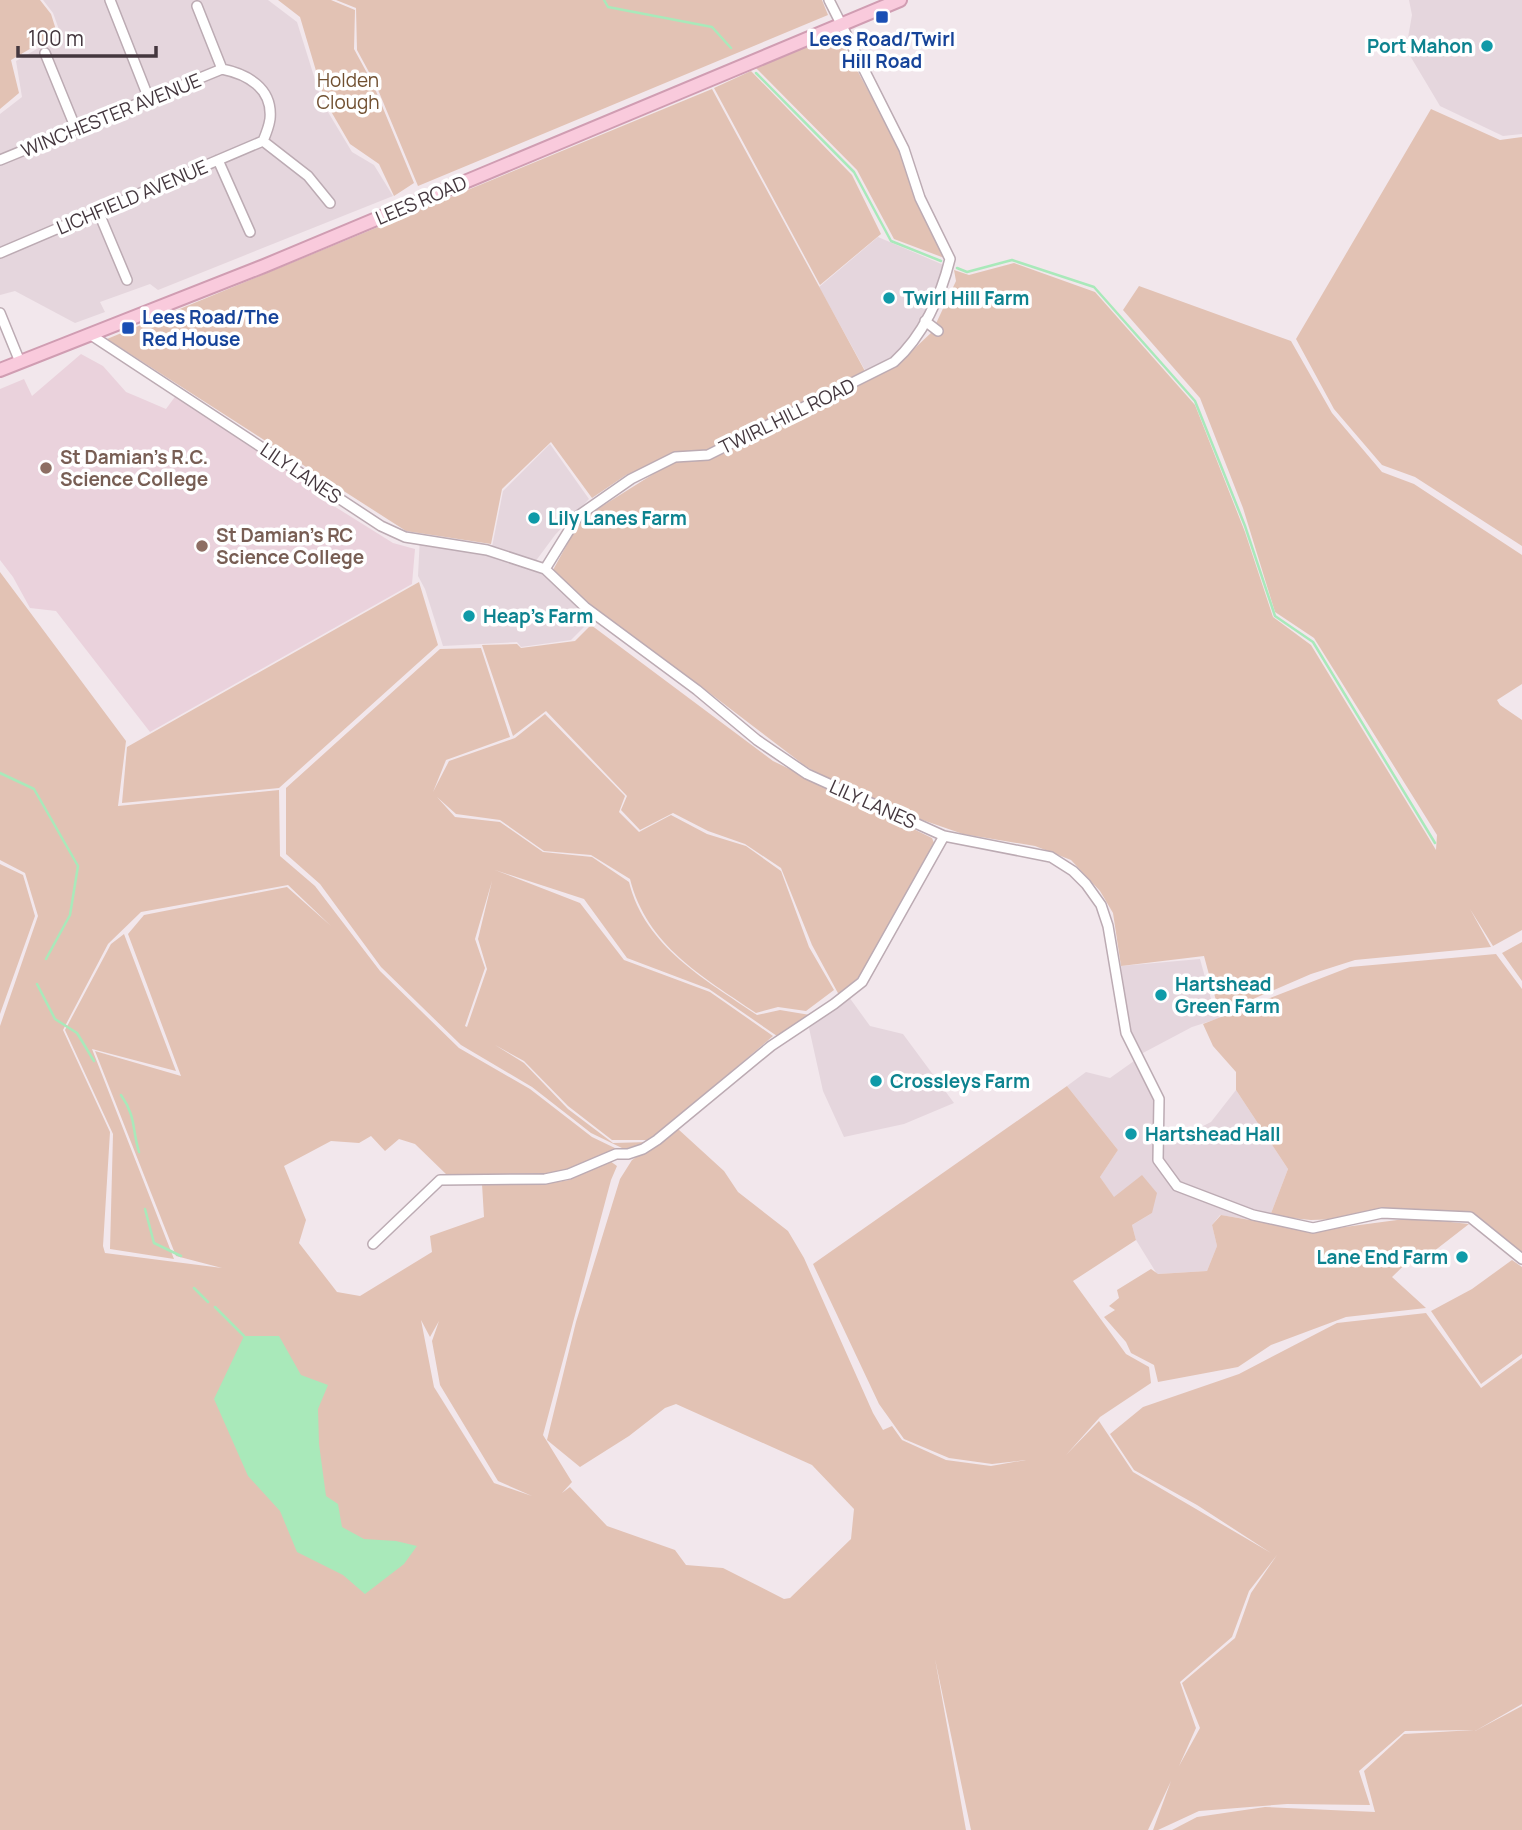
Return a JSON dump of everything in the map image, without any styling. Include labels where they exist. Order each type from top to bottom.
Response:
[{"type":"main road","name":"LEES ROAD","points":[[0,370],[276,261],[900,0]]},
{"type":"street","points":[[110,0],[149,99]]},
{"type":"street","name":"TWIRL HILL ROAD","points":[[545,569],[578,516],[631,479],[675,457],[708,455],[894,362],[915,340],[925,321],[946,277],[950,259],[920,198],[904,149],[829,0]]},
{"type":"street","points":[[197,6],[222,69],[242,73],[259,85],[268,101],[270,119],[263,141],[308,176],[330,203]]},
{"type":"street","points":[[45,53],[76,129]]},
{"type":"street","name":"WINCHESTER AVENUE","points":[[0,160],[222,69]]},
{"type":"street","name":"LICHFIELD AVENUE","points":[[0,253],[263,141]]},
{"type":"street","points":[[218,160],[250,232]]},
{"type":"street","points":[[98,211],[127,280]]},
{"type":"street","points":[[0,313],[20,362]]},
{"type":"street","points":[[925,321],[938,331]]},
{"type":"street","name":"LILY LANES","points":[[91,335],[381,526],[405,537],[487,550],[545,569],[585,607],[697,690],[757,740],[807,774],[944,836],[1051,857],[1073,871],[1095,896],[1108,926],[1126,1032],[1160,1099],[1158,1160],[1177,1186],[1252,1215],[1313,1228],[1382,1213],[1470,1217],[1522,1259]]},
{"type":"street","points":[[373,1244],[440,1180],[545,1179],[569,1174],[616,1154],[628,1154],[643,1149],[657,1140],[771,1046],[862,982],[944,836]]},
{"type":"shaded area","points":[[43,0],[268,0],[297,22],[322,102],[352,152],[374,165],[393,196],[158,290],[150,284],[100,302],[105,312],[75,323],[15,291],[0,295],[0,114],[22,97],[16,61],[61,35],[53,13]]},
{"type":"shaded area","points":[[1409,0],[1522,0],[1522,134],[1503,136],[1440,106],[1406,49],[1412,15]]},
{"type":"shaded area","points":[[878,237],[946,266],[913,338],[899,352],[866,372],[819,287]]},
{"type":"shaded area","name":"St Damian's RC Science College","points":[[81,354],[103,366],[126,392],[166,409],[177,394],[244,437],[311,486],[329,503],[393,543],[415,549],[412,584],[150,732],[56,611],[30,608],[0,560],[0,389],[24,379],[32,396]]},
{"type":"shaded area","points":[[550,444],[589,499],[555,535],[535,562],[592,619],[571,640],[521,647],[517,642],[443,646],[425,589],[418,576],[420,536],[492,547],[503,491]]},
{"type":"shaded area","points":[[1200,959],[1214,1010],[1218,1011],[1220,1018],[1192,1027],[1141,1054],[1163,1098],[1161,1147],[1211,1122],[1236,1090],[1288,1169],[1270,1216],[1252,1220],[1220,1215],[1212,1225],[1217,1246],[1207,1271],[1157,1274],[1136,1240],[1132,1225],[1152,1213],[1114,1198],[1100,1177],[1118,1150],[1067,1086],[1086,1072],[1110,1078],[1134,1061],[1121,966]]},
{"type":"shaded area","points":[[849,997],[870,1026],[903,1034],[954,1103],[904,1124],[844,1137],[823,1091],[809,1028]]},
{"type":"shaded area","points":[[244,1336],[279,1336],[301,1375],[328,1385],[318,1409],[319,1444],[326,1496],[338,1504],[342,1527],[364,1539],[396,1541],[417,1546],[404,1564],[365,1594],[343,1575],[297,1552],[280,1511],[248,1476],[214,1399]]},
{"type":"green space","points":[[0,0],[40,0],[51,14],[57,33],[11,60],[19,93],[0,109]]},
{"type":"green space","name":"Holden Clough","points":[[278,0],[331,0],[355,10],[354,49],[373,84],[414,183],[394,196],[379,164],[350,144],[325,101],[300,17]]},
{"type":"green space","points":[[336,0],[822,0],[828,15],[418,186],[376,85],[357,50],[356,8]]},
{"type":"green space","points":[[838,35],[902,153],[912,191],[947,259],[894,239],[857,170],[755,67]]},
{"type":"green space","points":[[751,71],[852,175],[881,234],[820,285],[714,88]]},
{"type":"green space","points":[[712,89],[866,373],[708,450],[676,454],[626,475],[592,498],[551,442],[502,489],[491,544],[406,531],[107,339]]},
{"type":"green space","points":[[1431,109],[1500,140],[1522,137],[1522,546],[1415,477],[1382,465],[1334,409],[1296,339]]},
{"type":"green space","points":[[1014,263],[1095,292],[1195,405],[1245,532],[1273,617],[1311,645],[1436,850],[1437,835],[1314,638],[1275,612],[1243,508],[1200,398],[1123,310],[1139,286],[1291,341],[1332,413],[1382,472],[1414,484],[1522,555],[1522,684],[1497,700],[1522,720],[1522,930],[1493,946],[1470,909],[1491,947],[1355,960],[1311,974],[1223,1012],[1218,1008],[1204,956],[1121,966],[1113,913],[1100,891],[1071,860],[1035,846],[963,834],[856,797],[804,765],[707,691],[609,622],[553,570],[576,528],[588,515],[674,461],[710,458],[899,363],[932,332],[956,281],[954,270],[969,275]]},
{"type":"green space","points":[[0,572],[126,741],[118,806],[279,790],[280,856],[315,886],[380,971],[459,1048],[530,1089],[592,1137],[619,1150],[563,1173],[447,1175],[415,1144],[399,1139],[385,1151],[371,1136],[359,1143],[331,1141],[284,1166],[306,1220],[299,1243],[337,1292],[360,1296],[432,1252],[430,1236],[484,1217],[482,1184],[550,1183],[569,1180],[610,1161],[617,1166],[543,1435],[572,1482],[562,1493],[570,1487],[607,1526],[675,1550],[686,1565],[723,1568],[784,1599],[790,1598],[851,1539],[854,1509],[812,1465],[676,1404],[665,1408],[629,1436],[580,1467],[547,1440],[576,1322],[620,1179],[632,1160],[678,1129],[724,1171],[738,1192],[788,1231],[804,1258],[883,1430],[892,1426],[902,1440],[946,1460],[991,1466],[1026,1460],[992,1464],[949,1458],[904,1439],[879,1404],[813,1264],[1067,1086],[1118,1150],[1100,1177],[1114,1197],[1142,1175],[1157,1193],[1152,1213],[1132,1225],[1136,1240],[1073,1281],[1126,1354],[1149,1367],[1151,1383],[1100,1417],[1066,1455],[1099,1421],[1133,1472],[1271,1553],[1197,1505],[1134,1470],[1110,1434],[1143,1407],[1239,1374],[1337,1323],[1426,1313],[1481,1388],[1522,1358],[1522,1704],[1475,1731],[1522,1706],[1522,1830],[1172,1830],[1197,1817],[1265,1807],[1375,1812],[1364,1771],[1404,1734],[1474,1730],[1405,1731],[1359,1771],[1370,1805],[1287,1804],[1199,1811],[1153,1830],[1171,1781],[1148,1830],[971,1830],[935,1659],[966,1830],[0,1830],[0,1026],[38,916],[25,873],[0,860]],"holes":[[[288,885],[331,926],[287,887],[144,915],[128,934],[181,1076],[95,1051],[176,1256],[222,1268],[105,1253],[103,1246],[110,1132],[63,1030],[108,944],[141,912]],[[421,1320],[430,1337],[439,1321],[432,1341],[440,1385],[498,1481],[532,1496],[494,1483],[434,1387]],[[1277,1555],[1251,1593],[1235,1638],[1182,1683],[1200,1728],[1179,1766],[1196,1728],[1180,1682],[1232,1637],[1249,1591]]]},
{"type":"green space","points":[[419,582],[438,645],[279,788],[122,803],[127,747]]},
{"type":"green space","points":[[591,625],[773,761],[932,838],[934,843],[861,975],[839,995],[812,945],[781,868],[745,844],[708,831],[673,813],[640,830],[621,810],[627,796],[546,711],[513,736],[482,645],[517,644],[521,648],[575,641]]},
{"type":"green space","points":[[481,648],[510,737],[446,760],[433,792],[449,761],[515,738],[545,714],[625,796],[619,812],[639,832],[671,815],[707,834],[746,846],[781,871],[809,947],[834,990],[806,1011],[778,1007],[756,1013],[697,972],[663,941],[649,923],[630,879],[591,855],[544,851],[500,820],[456,814],[437,797],[455,817],[500,822],[543,852],[592,857],[629,882],[637,905],[649,925],[663,943],[698,975],[757,1015],[780,1010],[810,1015],[777,1036],[709,989],[627,958],[584,899],[495,870],[580,903],[624,960],[710,992],[773,1036],[651,1140],[612,1140],[568,1106],[524,1061],[495,1045],[524,1063],[568,1109],[613,1143],[649,1142],[624,1149],[591,1133],[532,1087],[461,1045],[381,967],[320,884],[286,854],[286,788],[440,649]],"holes":[[[492,881],[478,939],[487,969],[467,1027],[465,1026],[485,968],[475,939]]]},
{"type":"green space","points":[[0,864],[23,875],[35,916],[0,1014]]},
{"type":"green space","points":[[124,934],[176,1071],[92,1049],[174,1259],[110,1249],[113,1134],[65,1030],[111,944]]},
{"type":"green space","points":[[1522,942],[1522,981],[1502,953]]},
{"type":"green space","points":[[1496,954],[1522,989],[1522,1256],[1474,1214],[1311,1220],[1270,1216],[1288,1169],[1236,1090],[1236,1072],[1213,1046],[1203,1024],[1350,967]]},
{"type":"green space","points":[[1221,1215],[1315,1231],[1412,1218],[1469,1224],[1429,1255],[1419,1251],[1392,1277],[1426,1308],[1346,1317],[1271,1345],[1238,1367],[1158,1382],[1154,1365],[1131,1353],[1126,1342],[1104,1317],[1115,1310],[1109,1306],[1119,1298],[1117,1290],[1151,1269],[1158,1274],[1207,1271],[1217,1246],[1212,1225]]},
{"type":"green space","points":[[1512,1260],[1522,1267],[1522,1354],[1481,1384],[1431,1311],[1472,1289]]},
{"type":"waterway","points":[[604,0],[608,7],[712,27],[731,48]]},
{"type":"waterway","points":[[756,73],[854,172],[891,241],[941,261]]},
{"type":"waterway","points":[[957,268],[967,272],[1012,260],[1094,287],[1195,401],[1245,526],[1275,616],[1313,642],[1435,843]]},
{"type":"waterway","points":[[0,773],[34,789],[78,866],[70,915],[46,959]]},
{"type":"waterway","points":[[37,984],[55,1019],[77,1033],[94,1061]]},
{"type":"waterway","points":[[121,1095],[131,1116],[139,1152]]},
{"type":"waterway","points":[[145,1209],[154,1243],[181,1256]]},
{"type":"waterway","points":[[194,1288],[208,1302]]},
{"type":"waterway","points":[[215,1307],[244,1336]]},
{"type":"place","name":"Lees Road/Twirl Hill Road","points":[[882,17]]},
{"type":"place","name":"Port Mahon","points":[[1487,46]]},
{"type":"place","name":"Twirl Hill Farm","points":[[889,298]]},
{"type":"place","name":"Lees Road/The Red House","points":[[128,328]]},
{"type":"place","name":"St Damian's R.C. Science College","points":[[46,468]]},
{"type":"place","name":"Lily Lanes Farm","points":[[534,518]]},
{"type":"place","name":"St Damian's RC Science College","points":[[202,546]]},
{"type":"place","name":"Heap's Farm","points":[[469,616]]},
{"type":"place","name":"Hartshead Green Farm","points":[[1161,995]]},
{"type":"place","name":"Crossleys Farm","points":[[876,1081]]},
{"type":"place","name":"Hartshead Hall","points":[[1131,1134]]},
{"type":"place","name":"Lane End Farm","points":[[1462,1257]]}]
